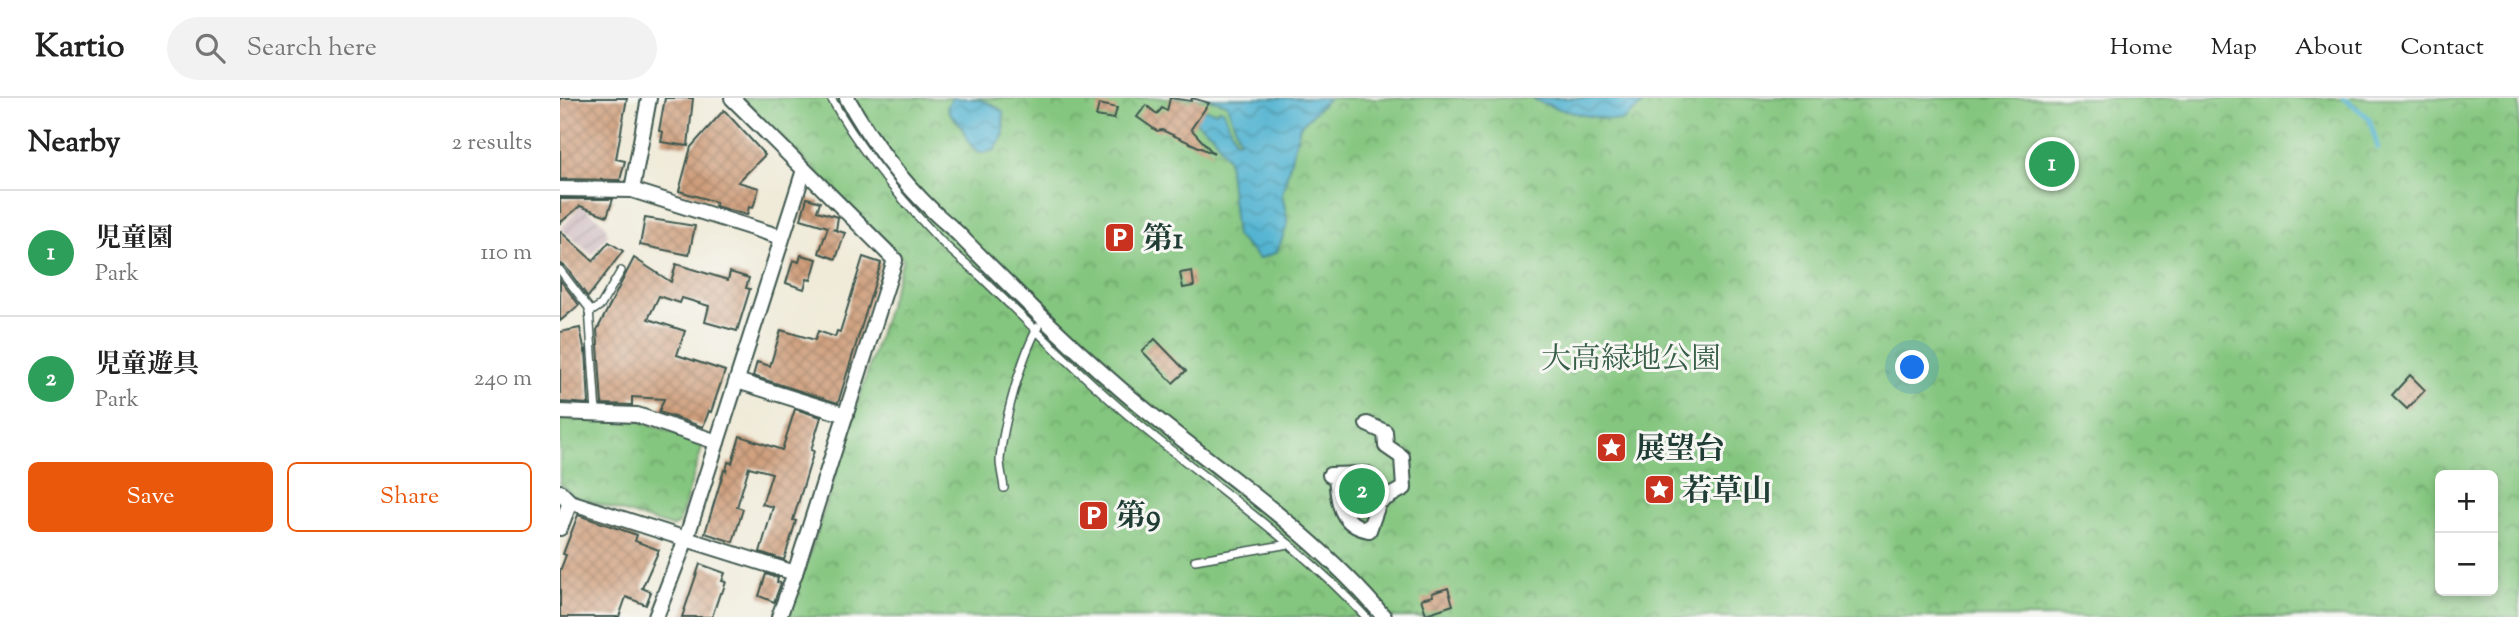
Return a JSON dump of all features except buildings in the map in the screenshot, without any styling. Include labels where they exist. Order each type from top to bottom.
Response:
[{"type":"street","points":[[632,190],[649,98]]},
{"type":"street","points":[[732,98],[895,260],[779,617]]},
{"type":"street","points":[[848,98],[861,122],[892,165],[933,211],[972,244],[1041,320],[1145,410],[1290,525],[1337,568],[1384,617]]},
{"type":"street","points":[[656,617],[686,539],[804,170]]},
{"type":"street","points":[[560,189],[632,190],[781,237]]},
{"type":"street","points":[[737,381],[846,415]]},
{"type":"street","points":[[560,412],[637,415],[717,442]]},
{"type":"street","points":[[1367,424],[1385,432],[1385,446],[1402,457],[1404,488],[1379,502],[1369,530],[1357,528],[1347,518],[1338,504],[1332,475],[1367,474]]},
{"type":"street","points":[[560,528],[565,497],[795,573]]},
{"type":"lane","points":[[831,98],[843,120],[883,176],[938,238],[1041,320],[1136,422],[1289,544],[1366,617]]},
{"type":"lane","points":[[960,258],[972,244]]},
{"type":"lane","points":[[560,270],[589,308],[596,414]]},
{"type":"lane","points":[[589,313],[601,305],[621,271]]},
{"type":"lane","points":[[1004,488],[1000,463],[1006,427],[1027,346],[1041,320]]},
{"type":"lane","points":[[1195,560],[1289,544]]},
{"type":"shaded area","points":[[581,205],[605,224],[608,235],[592,255],[561,229]]},
{"type":"green space","name":"大高緑地公園","points":[[742,98],[2519,98],[2519,617],[787,617],[813,545],[903,259]]},
{"type":"green space","points":[[560,416],[636,420],[700,441],[702,448],[679,523],[672,527],[573,496],[560,483]]},
{"type":"water","points":[[952,98],[986,101],[1003,112],[1004,134],[995,150],[983,153],[971,145],[948,110]]},
{"type":"water","points":[[1205,98],[1329,98],[1300,126],[1282,194],[1288,223],[1277,252],[1259,259],[1236,236],[1228,159],[1213,135],[1187,115],[1190,106],[1216,112],[1223,110],[1236,141],[1240,140],[1227,104]]},
{"type":"water","points":[[1531,98],[1650,98],[1622,121],[1575,113]]},
{"type":"waterway","points":[[2344,98],[2369,118],[2378,148]]},
{"type":"place","name":"児童園","points":[[2052,164]]},
{"type":"place","name":"第1","points":[[1120,238]]},
{"type":"place","name":"展望台","points":[[1612,448]]},
{"type":"place","name":"若草山","points":[[1659,490]]},
{"type":"place","name":"児童遊具","points":[[1362,491]]},
{"type":"place","name":"第9","points":[[1093,515]]}]
